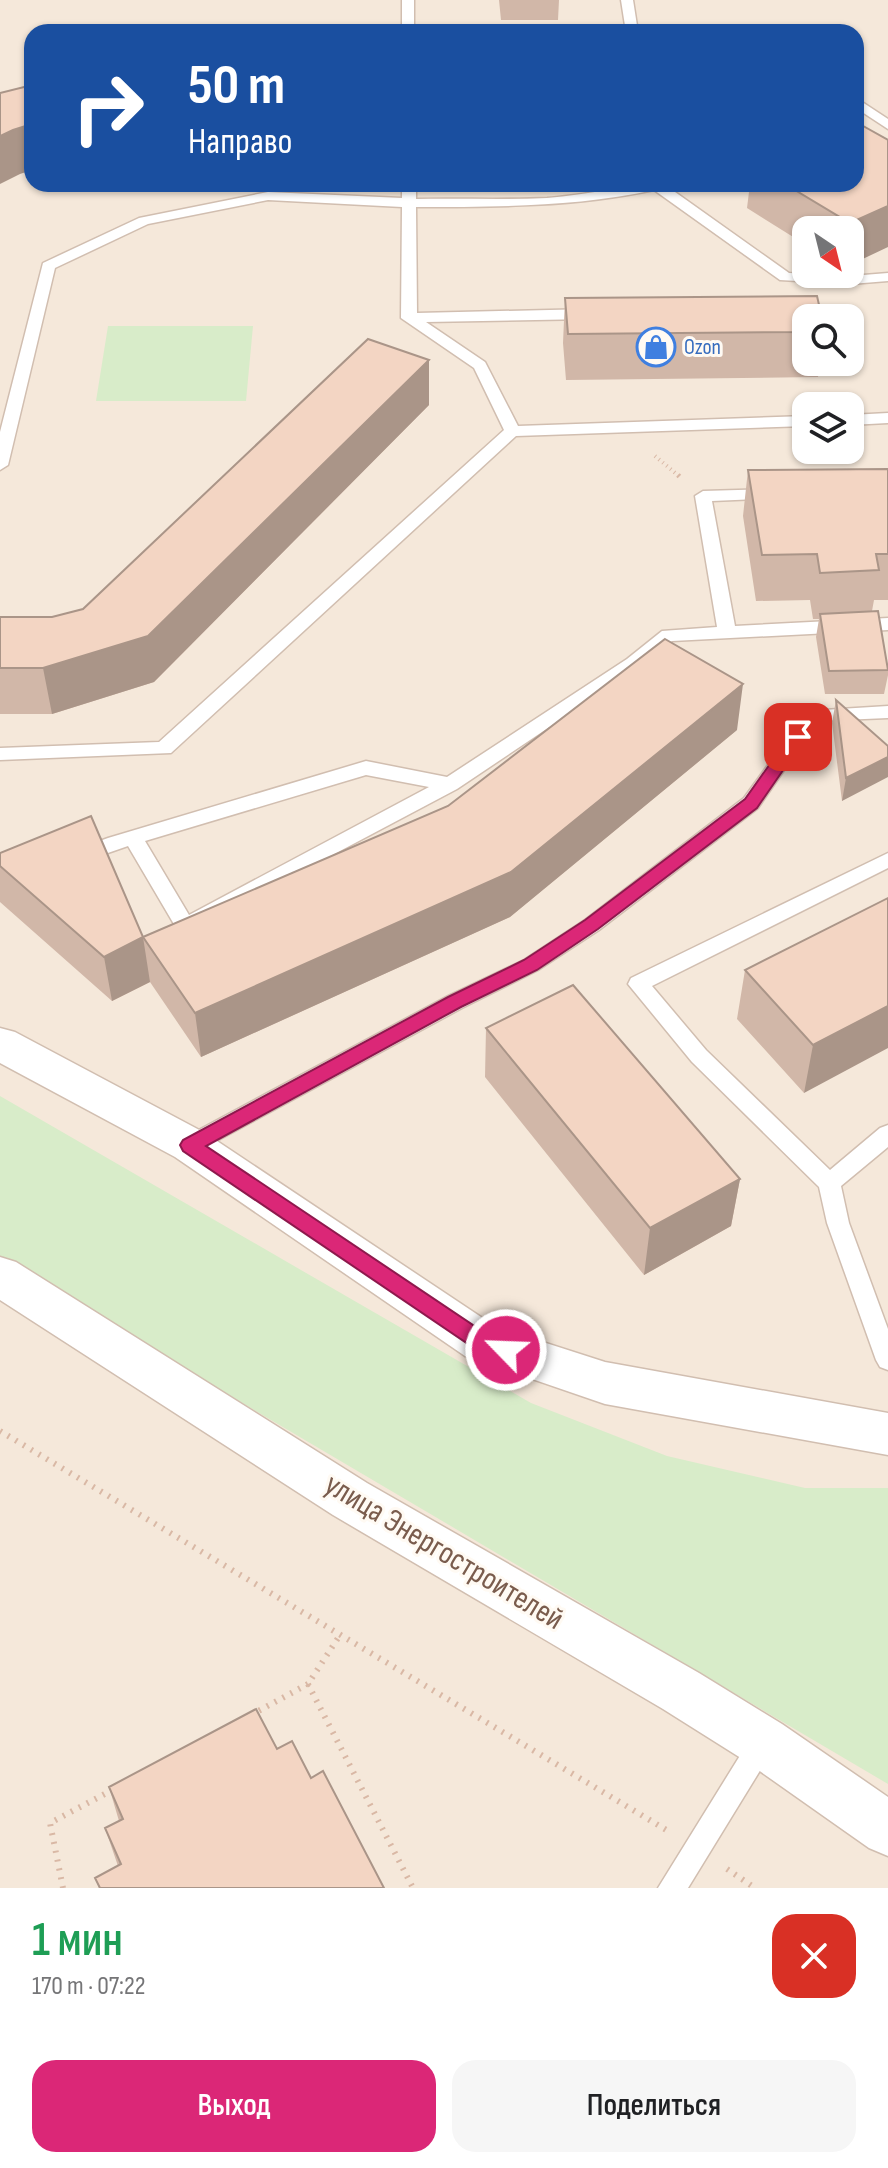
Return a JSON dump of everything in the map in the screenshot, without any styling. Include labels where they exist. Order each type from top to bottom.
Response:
[{"type":"street","points":[[0,1044],[190,1145],[481,1342],[605,1383],[888,1434]]},
{"type":"street","name":"улица Энергостроителей","points":[[5,1287],[350,1499],[681,1691],[763,1742],[888,1829]]},
{"type":"lane","points":[[408,0],[408,24]]},
{"type":"lane","points":[[627,0],[631,24]]},
{"type":"lane","points":[[864,108],[883,122]]},
{"type":"lane","points":[[409,192],[409,318]]},
{"type":"lane","points":[[0,465],[48,266],[144,221],[268,196],[409,203],[546,202],[626,192]]},
{"type":"lane","points":[[670,192],[785,277],[851,280],[888,277]]},
{"type":"lane","points":[[409,318],[602,314]]},
{"type":"lane","points":[[409,318],[480,365],[512,431]]},
{"type":"lane","points":[[864,419],[888,418]]},
{"type":"lane","points":[[0,754],[164,748],[512,431],[792,421]]},
{"type":"lane","points":[[727,632],[703,496],[796,493]]},
{"type":"lane","points":[[133,838],[185,926],[450,784],[633,663],[668,635],[888,624]]},
{"type":"lane","points":[[190,1145],[455,1002],[531,965],[592,925],[751,803],[813,715],[888,712]]},
{"type":"lane","points":[[58,864],[133,838],[366,768],[450,784]]},
{"type":"lane","points":[[888,860],[638,984],[699,1056],[829,1183],[838,1223],[888,1360]]},
{"type":"lane","points":[[829,1183],[888,1134]]},
{"type":"lane","points":[[672,1888],[763,1742]]},
{"type":"path","points":[[621,427],[703,496]]},
{"type":"path","points":[[0,1431],[697,1848],[755,1888]]},
{"type":"path","points":[[240,1721],[308,1684],[340,1635]]},
{"type":"path","points":[[308,1684],[413,1888]]},
{"type":"path","points":[[63,1888],[50,1823],[118,1787]]},
{"type":"shaded area","points":[[0,0],[888,0],[888,1888],[0,1888]]},
{"type":"green space","points":[[108,326],[253,326],[246,401],[96,401]]},
{"type":"green space","points":[[0,1096],[531,1403],[667,1456],[805,1488],[888,1488],[888,1784],[0,1260]]},
{"type":"building","points":[[24,87],[24,127],[0,136],[0,93]]},
{"type":"building","points":[[864,126],[888,140],[888,206],[864,217],[838,216],[798,192],[864,192]]},
{"type":"building","points":[[817,296],[819,304],[792,304],[792,332],[568,334],[565,298]]},
{"type":"building","points":[[368,339],[429,360],[148,636],[43,668],[0,668],[0,617],[52,617],[83,609]]},
{"type":"building","points":[[888,469],[888,554],[876,554],[879,570],[820,573],[817,554],[762,555],[748,470]]},
{"type":"building","points":[[878,611],[888,670],[829,671],[820,614]]},
{"type":"building","points":[[665,639],[743,684],[511,872],[195,1013],[143,937],[448,806]]},
{"type":"building","points":[[836,700],[888,746],[888,757],[846,778]]},
{"type":"building","points":[[91,816],[143,937],[104,957],[0,866],[0,853]]},
{"type":"building","points":[[888,898],[888,1006],[813,1045],[745,970]]},
{"type":"building","points":[[573,985],[740,1179],[650,1228],[486,1028]]},
{"type":"building","points":[[256,1709],[277,1749],[292,1741],[311,1778],[323,1771],[384,1888],[100,1888],[95,1878],[121,1864],[105,1828],[123,1819],[109,1787]]},
{"type":"place","name":"Ozon","points":[[656,347]]},
{"type":"route","points":[[506,1350],[481,1342],[190,1145],[455,1002],[531,965],[592,925],[751,803],[798,737]]}]
